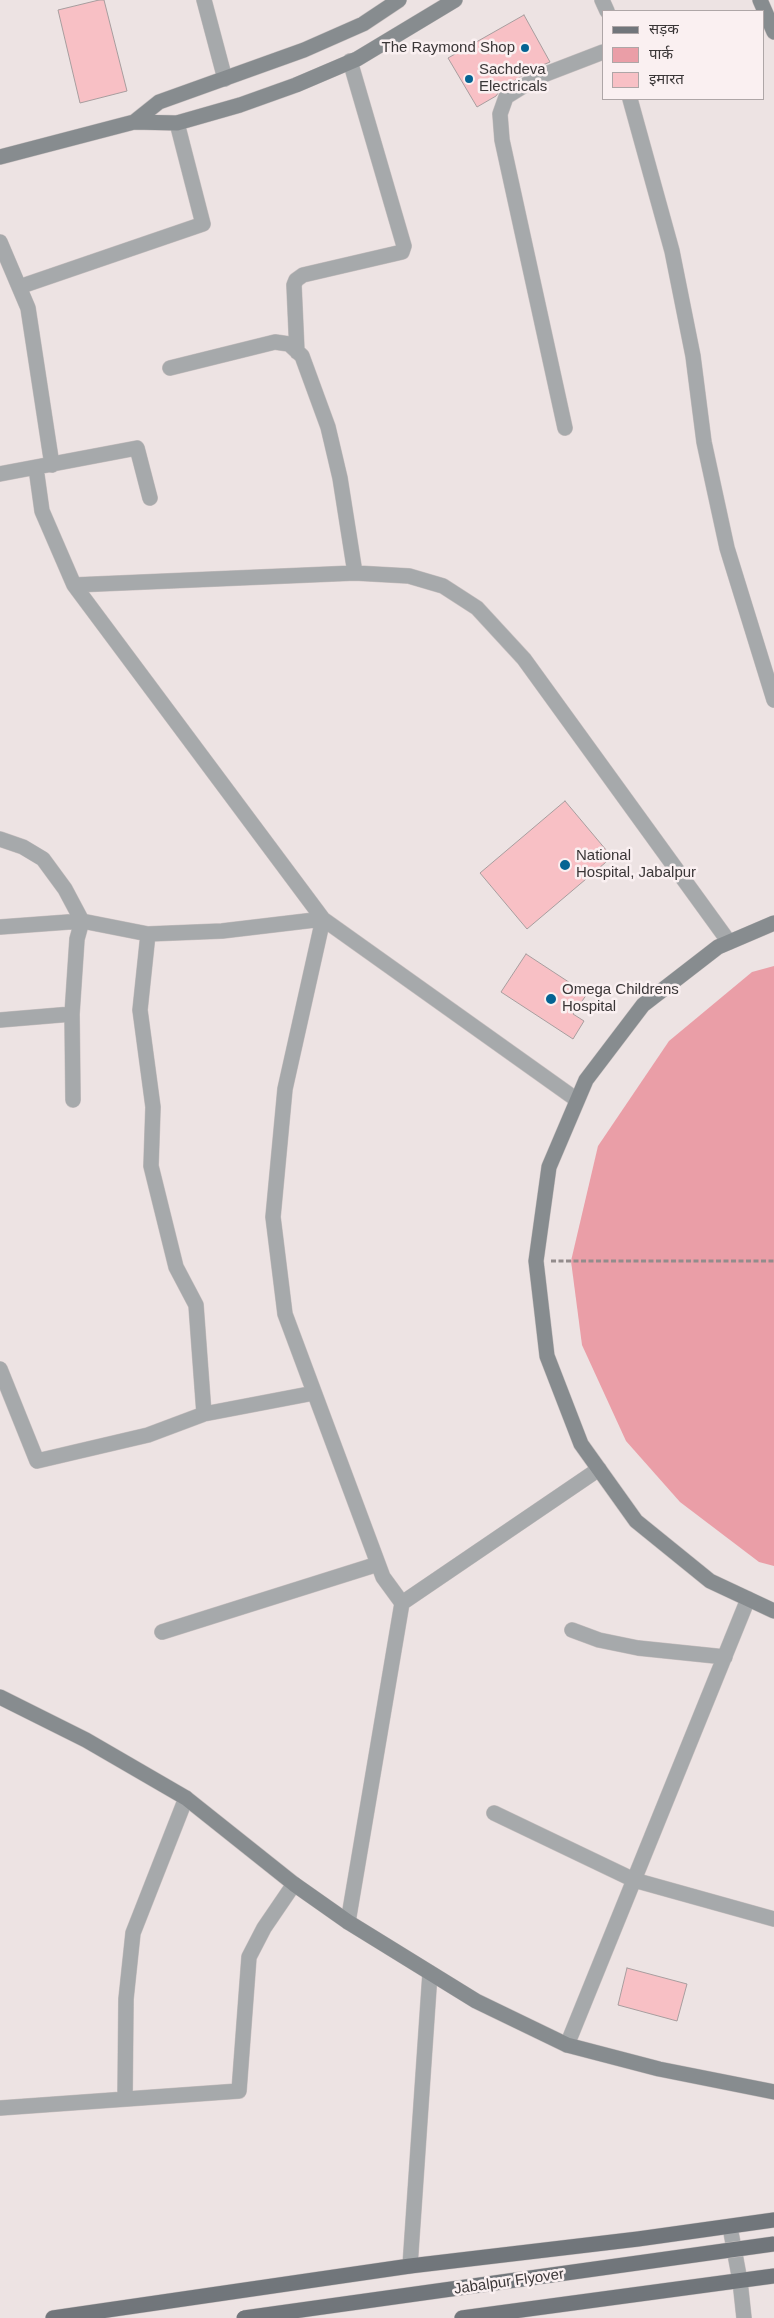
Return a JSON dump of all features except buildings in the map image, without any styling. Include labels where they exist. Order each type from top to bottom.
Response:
[{"type":"main road","points":[[52,2318],[410,2266],[730,2228],[774,2220]]},
{"type":"main road","name":"Jabalpur Flyover","points":[[244,2318],[774,2244]]},
{"type":"main road","points":[[462,2318],[774,2276]]},
{"type":"street","points":[[204,0],[226,79]]},
{"type":"street","points":[[134,122],[159,102],[304,50],[362,24],[399,0]]},
{"type":"street","points":[[0,157],[134,122],[177,123],[296,85],[350,62],[455,0]]},
{"type":"street","points":[[760,0],[774,32]]},
{"type":"street","points":[[565,428],[502,140],[500,114],[506,96],[538,77],[602,52]]},
{"type":"street","points":[[297,352],[294,285],[296,280],[303,275],[402,252],[404,246],[350,62]]},
{"type":"street","points":[[630,100],[672,251],[692,356],[704,442],[727,548],[774,700]]},
{"type":"street","points":[[19,287],[203,224],[177,123]]},
{"type":"street","points":[[0,242],[28,308],[52,465]]},
{"type":"street","points":[[170,368],[274,342],[289,344],[302,356],[328,427],[340,478],[355,573]]},
{"type":"street","points":[[0,474],[137,448],[150,498]]},
{"type":"street","points":[[36,468],[42,511],[74,585],[323,919],[577,1100]]},
{"type":"street","points":[[74,585],[355,573],[409,576],[443,586],[477,608],[524,659],[729,942]]},
{"type":"street","points":[[0,839],[23,847],[43,859],[65,889],[82,921],[77,939],[72,1014],[73,1100]]},
{"type":"street","points":[[0,927],[82,921],[148,934],[222,931],[323,919]]},
{"type":"street","points":[[323,919],[285,1089],[273,1217],[285,1314],[383,1577],[402,1603],[348,1922]]},
{"type":"street","points":[[774,923],[718,947],[643,1005],[586,1080],[549,1167],[536,1261],[547,1356],[581,1444],[636,1521],[710,1581],[774,1611]]},
{"type":"street","points":[[148,934],[140,1010],[153,1107],[151,1166],[176,1267],[196,1305],[204,1414]]},
{"type":"street","points":[[0,1020],[72,1014]]},
{"type":"street","points":[[0,1369],[37,1461],[148,1435],[204,1414],[314,1393]]},
{"type":"street","points":[[402,1603],[599,1469]]},
{"type":"street","points":[[162,1632],[378,1564]]},
{"type":"street","points":[[567,2045],[748,1599]]},
{"type":"street","points":[[572,1630],[599,1640],[638,1648],[725,1657]]},
{"type":"street","points":[[0,1696],[86,1740],[186,1798],[294,1884],[348,1922],[476,2001],[567,2045],[659,2069],[774,2092]]},
{"type":"street","points":[[125,2099],[126,1999],[132,1933],[186,1798]]},
{"type":"street","points":[[494,1813],[634,1880],[774,1919]]},
{"type":"street","points":[[0,2108],[239,2091],[249,1957],[264,1928],[294,1884]]},
{"type":"street","points":[[410,2266],[430,1973]]},
{"type":"street","points":[[730,2228],[740,2282],[744,2318]]},
{"type":"path","points":[[536,1261],[774,1261]]},
{"type":"green space","points":[[774,966],[774,1566],[759,1562],[680,1502],[626,1441],[582,1345],[571,1261],[598,1146],[669,1041],[752,972]]},
{"type":"place","name":"The Raymond Shop","points":[[525,48]]},
{"type":"place","name":"Sachdeva Electricals","points":[[469,79]]},
{"type":"place","name":"National Hospital, Jabalpur","points":[[565,865]]},
{"type":"place","name":"Omega Childrens Hospital","points":[[551,999]]}]
